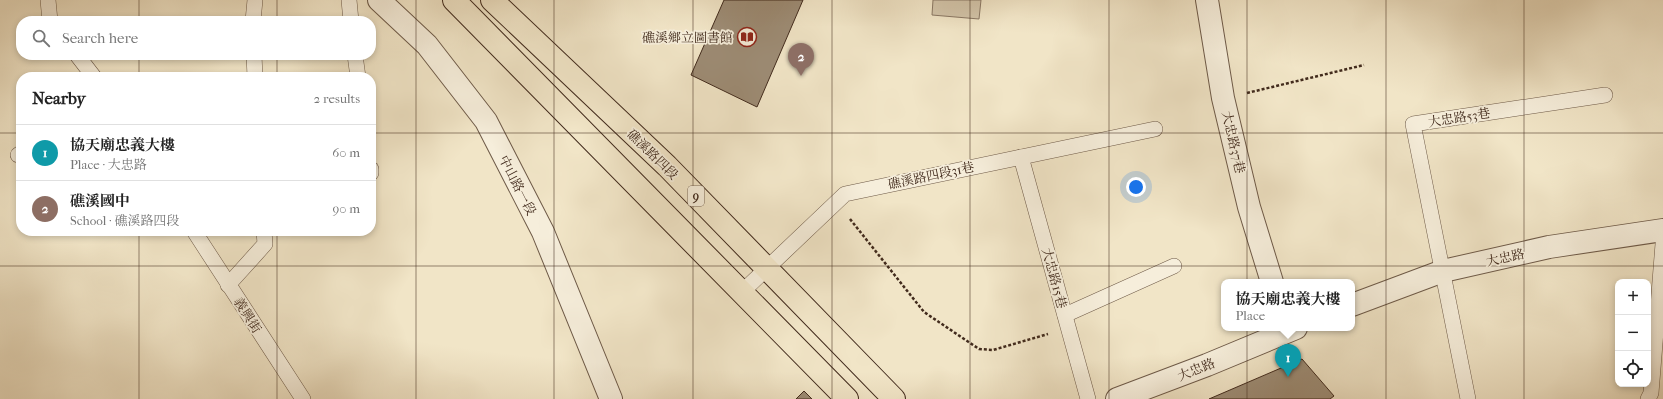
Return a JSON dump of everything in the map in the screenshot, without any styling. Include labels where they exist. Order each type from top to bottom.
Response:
[{"type":"main road","points":[[454,0],[743,291],[847,399]]},
{"type":"main road","name":"礁溪路四段","points":[[492,0],[667,166],[894,399]]},
{"type":"street","name":"中山路一段","points":[[379,0],[427,45],[486,121],[543,232],[611,399]]},
{"type":"street","name":"大忠路37巷","points":[[1207,0],[1223,98],[1249,207],[1271,279]]},
{"type":"street","name":"大忠路","points":[[1355,304],[1443,271],[1549,247],[1663,230]]},
{"type":"street","name":"大忠路","points":[[1118,399],[1284,331]]},
{"type":"lane","points":[[48,0],[50,16]]},
{"type":"lane","points":[[253,16],[255,0]]},
{"type":"lane","points":[[349,0],[351,16]]},
{"type":"lane","points":[[81,60],[90,72]]},
{"type":"lane","points":[[254,60],[255,72]]},
{"type":"lane","points":[[356,60],[357,72]]},
{"type":"lane","name":"大忠路53巷","points":[[1443,271],[1413,124],[1605,95]]},
{"type":"lane","name":"礁溪路四段31巷","points":[[743,291],[844,194],[1155,129]]},
{"type":"lane","name":"大忠路15巷","points":[[1021,156],[1088,399]]},
{"type":"lane","name":"義興街","points":[[197,236],[303,399]]},
{"type":"lane","points":[[228,285],[265,244],[264,236]]},
{"type":"lane","points":[[1648,399],[1651,393],[1662,281],[1663,244]]},
{"type":"lane","points":[[1066,322],[1174,266]]},
{"type":"lane","points":[[1443,271],[1468,399]]},
{"type":"path","points":[[1223,98],[1364,65]]},
{"type":"path","points":[[836,202],[924,312],[979,349],[993,350],[1066,322]]},
{"type":"shaded area","points":[[933,0],[981,0],[979,19],[932,15]]},
{"type":"building","name":"礁溪鄉立圖書館","points":[[724,0],[803,0],[757,107],[691,75]]},
{"type":"building","points":[[1302,359],[1334,396],[1330,399],[1209,399]]},
{"type":"building","points":[[804,391],[812,399],[796,399]]},
{"type":"place","name":"礁溪鄉立圖書館","points":[[747,37]]},
{"type":"place","name":"礁溪國中","points":[[801,76]]},
{"type":"place","name":"協天廟忠義大樓","points":[[1288,377]]}]
